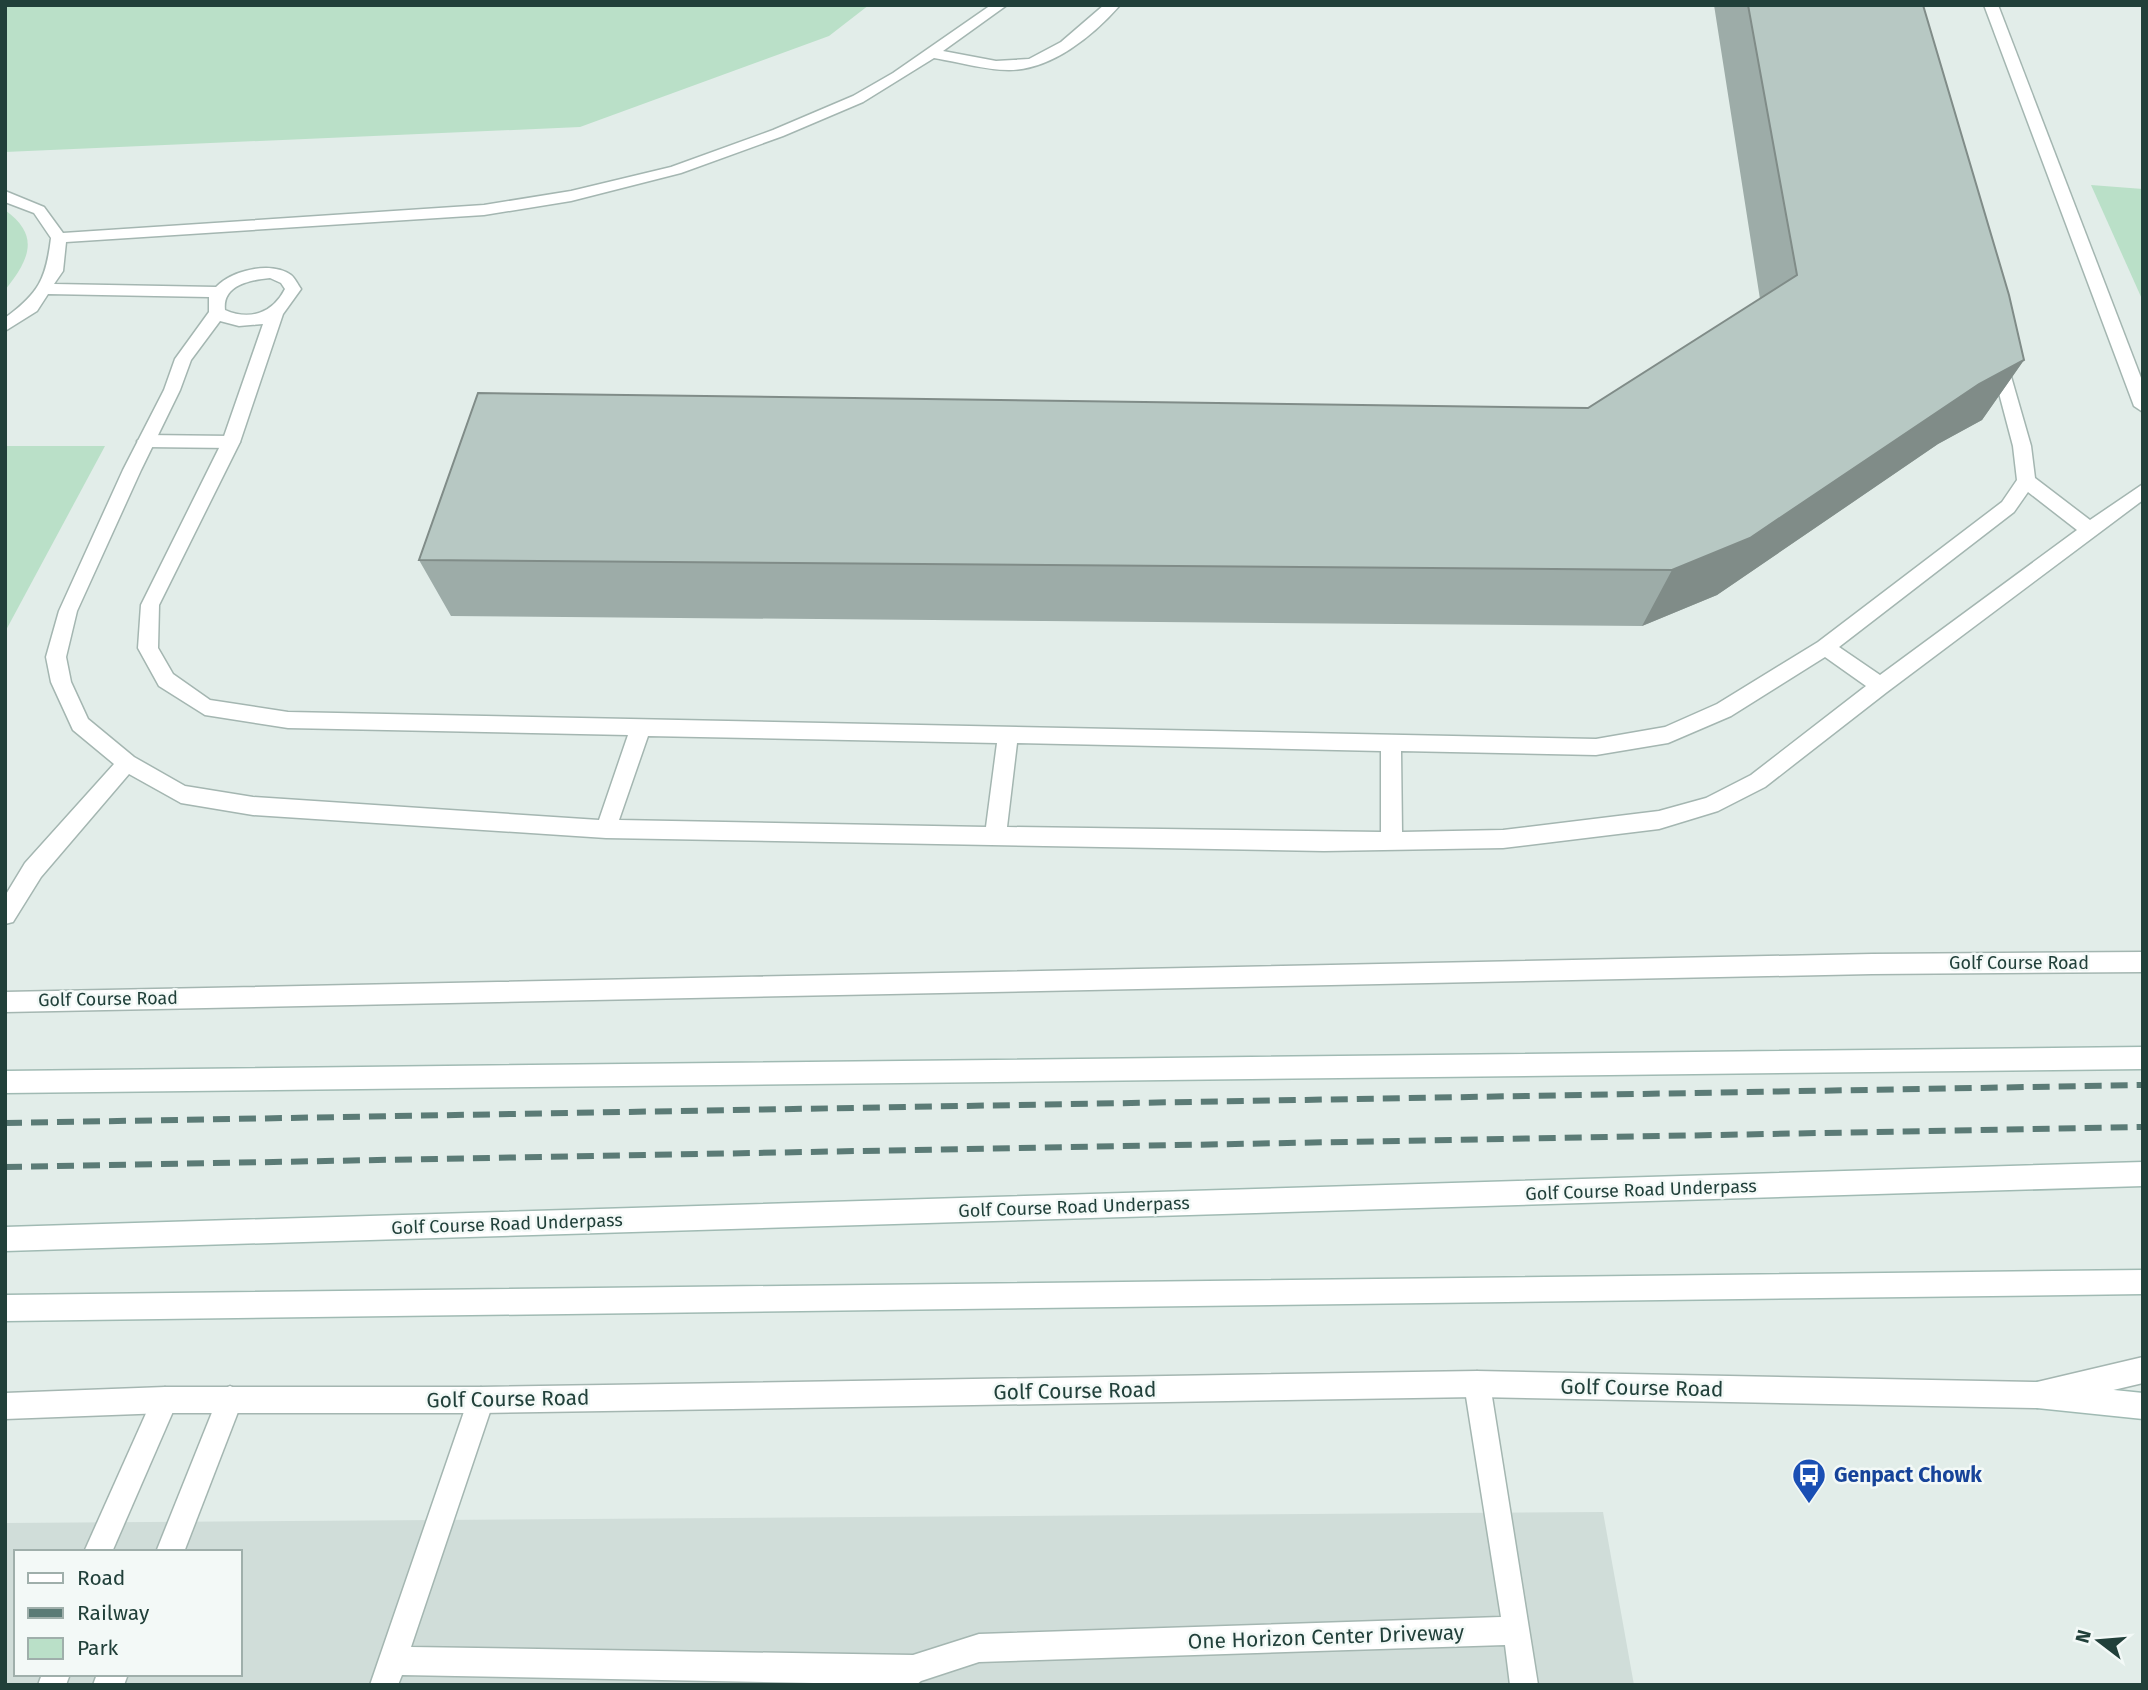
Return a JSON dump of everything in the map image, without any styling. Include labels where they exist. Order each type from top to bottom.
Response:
[{"type":"street","points":[[59,238],[484,211],[571,196],[676,170],[778,133],[858,99],[932,53],[1000,5]]},
{"type":"street","points":[[932,53],[1005,65],[1031,64],[1048,57],[1113,5]]},
{"type":"street","points":[[1992,5],[2143,406]]},
{"type":"street","points":[[5,196],[39,210],[59,238],[55,271],[32,307],[5,327]]},
{"type":"street","points":[[272,273],[287,279],[293,289],[288,302],[275,314],[253,321],[232,321],[217,313],[214,303],[219,292],[243,277],[272,273]]},
{"type":"street","points":[[43,289],[219,292]]},
{"type":"street","points":[[217,313],[183,359],[172,390],[68,611],[56,657],[61,682],[80,724],[127,763],[181,794],[253,806],[606,829],[1392,841],[1503,839],[1659,820],[1711,805],[1758,781],[1880,686],[2143,490]]},
{"type":"street","points":[[275,314],[231,442],[175,550],[150,606],[148,648],[166,680],[205,707],[288,720],[1595,747],[1668,735],[1724,709],[1825,647],[2008,507],[2026,481],[2022,446],[1993,341]]},
{"type":"street","points":[[146,441],[231,442]]},
{"type":"street","points":[[2026,481],[2091,531]]},
{"type":"street","points":[[1825,647],[1880,686]]},
{"type":"street","points":[[606,829],[641,727]]},
{"type":"street","points":[[995,836],[1008,735]]},
{"type":"street","points":[[1391,743],[1392,841]]},
{"type":"street","points":[[5,915],[33,870],[127,763]]},
{"type":"street","name":"Golf Course Road","points":[[5,1002],[1872,964],[2143,962]]},
{"type":"street","points":[[5,1082],[2143,1058]]},
{"type":"street","name":"Golf Course Road Underpass","points":[[5,1239],[2143,1174]]},
{"type":"street","points":[[5,1308],[2143,1282]]},
{"type":"street","name":"Golf Course Road","points":[[5,1406],[230,1399],[481,1399],[1477,1384],[2037,1395],[2143,1370]]},
{"type":"street","points":[[1477,1384],[1524,1685]]},
{"type":"street","points":[[2037,1395],[2143,1406]]},
{"type":"street","points":[[171,1550],[230,1399]]},
{"type":"street","points":[[388,1673],[481,1399]]},
{"type":"street","points":[[99,1550],[165,1400]]},
{"type":"street","name":"One Horizon Center Driveway","points":[[388,1673],[903,1677],[979,1648],[1517,1631]]},
{"type":"shaded area","points":[[1603,1512],[1634,1685],[5,1685],[5,1523]]},
{"type":"green space","points":[[5,5],[869,5],[829,36],[580,127],[5,152]]},
{"type":"green space","points":[[2091,185],[2143,189],[2143,300],[2142,299]]},
{"type":"green space","points":[[5,210],[24,229],[28,248],[20,268],[5,290]]},
{"type":"green space","points":[[5,446],[105,446],[5,632]]},
{"type":"building","points":[[1748,5],[1923,5],[2009,295],[2024,360],[1979,384],[1750,538],[1672,570],[419,560],[478,393],[1588,408],[1797,275]]},
{"type":"railway","points":[[5,1123],[2143,1085]]},
{"type":"railway","points":[[5,1167],[2143,1127]]},
{"type":"place","name":"Genpact Chowk","points":[[1809,1505]]}]
